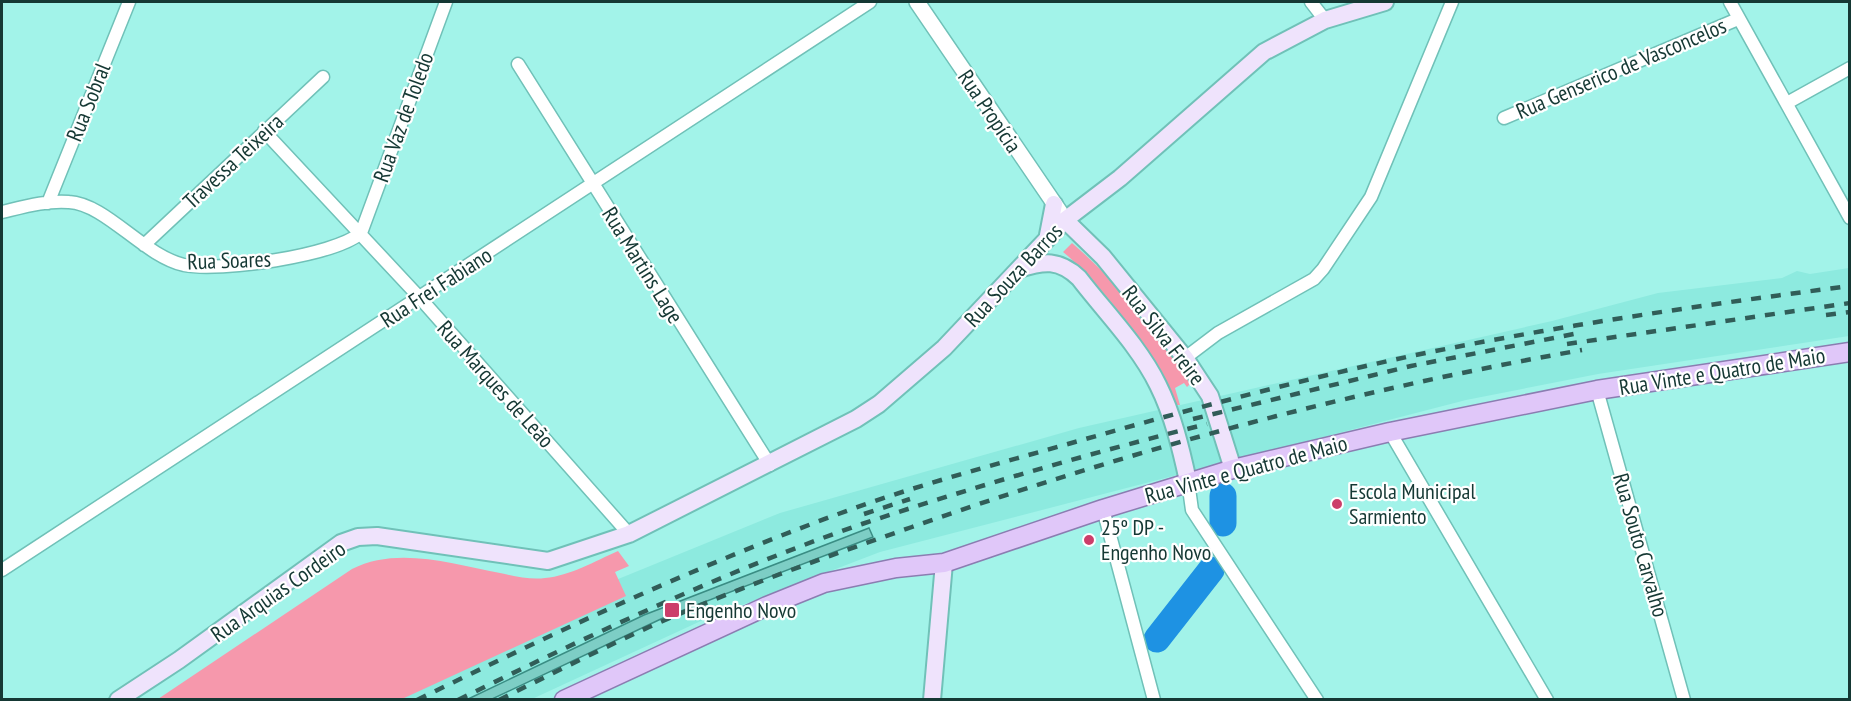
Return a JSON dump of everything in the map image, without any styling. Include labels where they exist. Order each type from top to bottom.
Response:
[{"type":"main road","name":"Rua Souza Barros","points":[[629,534],[770,465],[879,404],[944,348],[1065,220],[1120,178],[1264,52],[1325,20],[1385,2]]},
{"type":"main road","points":[[1046,238],[1054,204]]},
{"type":"main road","name":"Rua Silva Freire","points":[[1065,220],[1103,257],[1185,358],[1210,396],[1233,469]]},
{"type":"main road","name":"Rua Silva Freire","points":[[1016,270],[1047,261],[1068,268],[1079,278],[1148,366],[1158,385],[1183,456],[1188,482]]},
{"type":"main road","name":"Rua Vinte e Quatro de Maio","points":[[564,699],[766,606],[824,583],[896,568],[944,563],[1103,509],[1233,469],[1390,432],[1597,390],[1850,352]]},
{"type":"main road","name":"Rua Arquias Cordeiro","points":[[118,699],[178,660],[328,552],[358,537],[377,536],[548,561],[629,534]]},
{"type":"main road","points":[[932,699],[944,563]]},
{"type":"street","name":"Rua Sobral","points":[[48,203],[129,2]]},
{"type":"street","name":"Rua Vaz de Toledo","points":[[361,233],[446,2]]},
{"type":"street","name":"Rua Frei Fabiano","points":[[2,570],[870,2]]},
{"type":"street","name":"Rua Propícia","points":[[916,2],[1065,220]]},
{"type":"street","points":[[1311,2],[1325,20]]},
{"type":"street","points":[[1185,358],[1218,333],[1314,279],[1323,269],[1371,197],[1452,2]]},
{"type":"street","points":[[1730,2],[1850,218]]},
{"type":"street","name":"Rua Genserico de Vasconcelos","points":[[1504,118],[1738,19]]},
{"type":"street","name":"Rua Martins Lage","points":[[518,64],[770,465]]},
{"type":"street","points":[[1787,103],[1850,68]]},
{"type":"street","name":"Travessa Teixeira","points":[[144,245],[323,77]]},
{"type":"street","name":"Rua Marques de Leão","points":[[264,131],[420,298],[629,534]]},
{"type":"street","name":"Rua Soares","points":[[2,212],[48,203],[71,202],[91,209],[144,245],[184,265],[226,265],[317,253],[339,247],[361,233]]},
{"type":"street","name":"Rua Souto Carvalho","points":[[1597,390],[1684,699]]},
{"type":"street","points":[[1390,432],[1547,699]]},
{"type":"street","points":[[1188,482],[1192,510],[1317,699]]},
{"type":"street","points":[[1103,509],[1154,699]]},
{"type":"shaded area","points":[[1072,243],[1121,292],[1151,327],[1192,382],[1187,387],[1184,383],[1175,388],[1180,405],[1177,405],[1158,367],[1128,323],[1094,282],[1063,252]]},
{"type":"shaded area","points":[[1849,268],[1849,336],[1598,374],[1466,400],[880,552],[703,620],[532,699],[322,700],[780,513],[1079,428],[1552,321],[1658,293],[1782,278],[1797,271],[1810,274]]},
{"type":"shaded area","points":[[618,551],[629,566],[615,572],[626,596],[402,699],[158,699],[352,569],[369,562],[406,558],[425,559],[528,578],[540,578],[554,577],[573,571]]},
{"type":"building","points":[[869,528],[873,537],[663,618],[490,700],[466,700],[644,615]]},
{"type":"waterway","points":[[1223,496],[1223,523]]},
{"type":"waterway","points":[[1157,639],[1211,570]]},
{"type":"railway","points":[[417,700],[578,623],[741,552],[852,509],[966,473],[1205,406],[1411,356],[1629,317],[1850,286]]},
{"type":"railway","points":[[1567,344],[1850,303]]},
{"type":"railway","points":[[1826,315],[1850,312]]},
{"type":"railway","points":[[1193,419],[1411,366],[1579,333]]},
{"type":"railway","points":[[499,700],[681,613],[812,562],[1077,472],[1328,403],[1582,350]]},
{"type":"railway","points":[[458,700],[657,606],[810,543],[991,483],[1207,424]]},
{"type":"railway","points":[[864,514],[910,499]]},
{"type":"place","name":"Escola Municipal Sarmiento","points":[[1337,504]]},
{"type":"place","name":"25º DP - Engenho Novo","points":[[1089,540]]},
{"type":"place","name":"Engenho Novo","points":[[672,610]]}]
